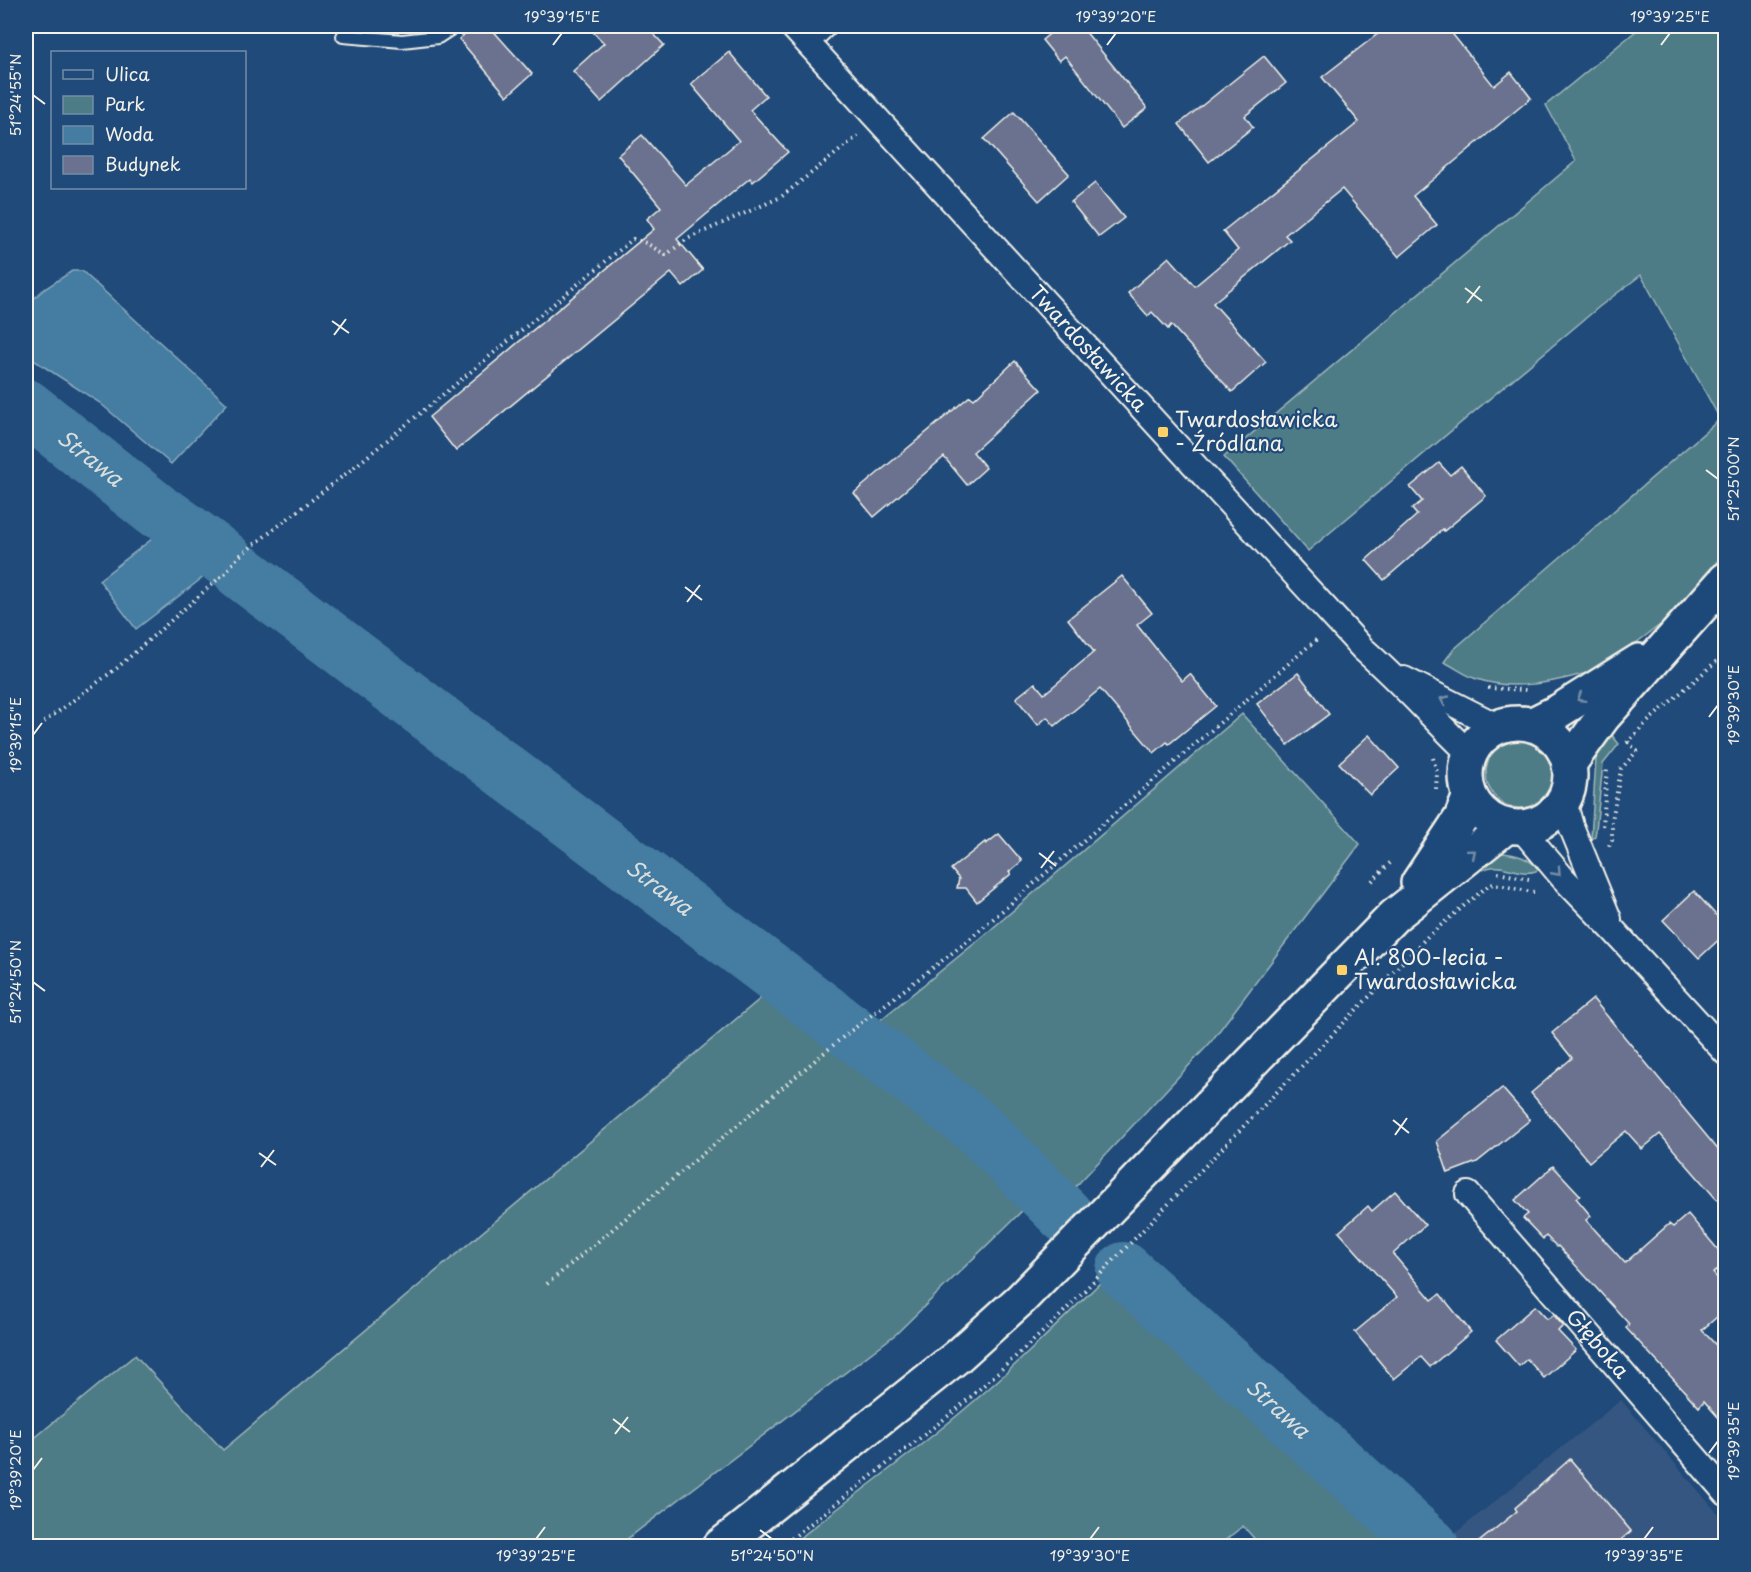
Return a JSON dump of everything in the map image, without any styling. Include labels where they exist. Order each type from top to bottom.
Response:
[{"type":"street","name":"Twardosławicka","points":[[792,26],[1363,649],[1470,754]]},
{"type":"street","points":[[1569,764],[1604,717],[1725,579]]},
{"type":"street","points":[[1533,724],[1559,711],[1634,664],[1681,629]]},
{"type":"street","name":"Twardosławicka","points":[[1386,670],[1497,726]]},
{"type":"street","points":[[720,1546],[958,1356],[1021,1299],[1394,916],[1514,826],[1545,820],[1564,801],[1569,786],[1569,764],[1559,742],[1549,732],[1533,724],[1523,722],[1497,726],[1476,742],[1470,754],[1466,775],[1470,796],[1484,814],[1492,820],[1514,826],[1615,932],[1725,1053]]},
{"type":"street","points":[[1394,916],[1447,841],[1461,818],[1470,796]]},
{"type":"street","points":[[1564,801],[1571,826],[1615,932]]},
{"type":"street","name":"Głęboka","points":[[1468,1194],[1725,1493]]},
{"type":"lane","points":[[344,36],[402,41],[438,37],[455,26]]},
{"type":"lane","points":[[811,46],[832,26]]},
{"type":"path","points":[[44,722],[117,669],[225,573],[238,557],[352,469],[633,239],[646,243],[666,255],[687,239],[781,197],[878,120]]},
{"type":"path","points":[[547,1284],[843,1037],[965,943],[1338,622]]},
{"type":"path","points":[[1485,687],[1494,690],[1533,690]]},
{"type":"path","points":[[1588,863],[1603,855],[1612,840],[1612,821],[1621,769],[1636,751],[1604,717]]},
{"type":"path","points":[[1489,885],[1506,885],[1532,892],[1548,888],[1563,878]]},
{"type":"shaded area","points":[[1621,1400],[1725,1522],[1725,1546],[1447,1546],[1443,1543]]},
{"type":"green space","points":[[1642,26],[1725,26],[1725,552],[1668,619],[1589,678],[1583,674],[1530,684],[1490,683],[1469,676],[1444,662],[1453,650],[1720,419],[1641,275],[1599,307],[1308,551],[1224,457],[1576,161],[1546,105]]},
{"type":"green space","points":[[1242,714],[1360,844],[1210,1043],[1065,1198],[1025,1158],[868,1030],[980,939]]},
{"type":"green space","points":[[1610,733],[1619,744],[1603,764],[1596,830],[1595,836],[1591,839],[1596,759]]},
{"type":"green space","points":[[1521,738],[1534,741],[1546,748],[1553,760],[1556,773],[1553,786],[1546,798],[1534,805],[1521,808],[1508,805],[1496,798],[1489,786],[1486,773],[1489,760],[1496,748],[1508,741]]},
{"type":"green space","points":[[1501,853],[1522,857],[1540,869],[1526,872],[1490,867],[1483,870],[1479,865],[1493,855]]},
{"type":"green space","points":[[767,993],[956,1133],[1027,1206],[896,1334],[618,1546],[26,1546],[26,1445],[135,1355],[223,1450]]},
{"type":"green space","points":[[1106,1277],[1118,1292],[1404,1546],[1261,1546],[1243,1526],[1218,1546],[790,1546],[966,1408],[1020,1360]]},
{"type":"water","points":[[72,271],[82,271],[227,404],[171,464],[100,403],[26,355],[26,306],[43,290]]},
{"type":"water","points":[[161,532],[210,572],[136,629],[99,580]]},
{"type":"building","points":[[475,26],[489,26],[532,74],[507,96],[459,39]]},
{"type":"building","points":[[587,26],[646,26],[664,45],[601,102],[573,71],[604,43]]},
{"type":"building","points":[[1059,26],[1081,26],[1147,108],[1122,128],[1065,56],[1059,61],[1042,40]]},
{"type":"building","points":[[1388,26],[1446,26],[1494,86],[1511,72],[1531,98],[1413,196],[1437,225],[1399,257],[1342,189],[1285,235],[1290,240],[1213,303],[1266,362],[1232,392],[1171,325],[1168,329],[1152,312],[1148,316],[1128,293],[1169,257],[1195,286],[1238,250],[1223,231],[1359,122],[1322,77]]},
{"type":"building","points":[[729,52],[766,96],[750,110],[788,152],[753,182],[750,178],[677,239],[703,270],[683,287],[671,273],[456,451],[429,417],[654,229],[647,219],[661,207],[618,155],[642,135],[686,185],[739,141],[691,84]]},
{"type":"building","points":[[1264,56],[1286,83],[1245,116],[1253,127],[1209,162],[1179,124]]},
{"type":"building","points":[[1014,112],[1069,174],[1039,201],[984,139]]},
{"type":"building","points":[[1095,183],[1124,218],[1099,237],[1071,202]]},
{"type":"building","points":[[1015,361],[1041,390],[973,452],[986,468],[967,485],[944,457],[874,517],[854,493],[970,396],[974,399]]},
{"type":"building","points":[[1439,463],[1450,475],[1461,466],[1486,496],[1444,531],[1443,529],[1384,580],[1366,560],[1417,515],[1412,509],[1422,501],[1410,487]]},
{"type":"building","points":[[1122,576],[1152,613],[1137,625],[1182,681],[1190,674],[1216,706],[1169,744],[1167,742],[1154,753],[1100,689],[1055,726],[1047,717],[1038,725],[1016,698],[1035,683],[1044,694],[1094,652],[1068,619]]},
{"type":"building","points":[[1298,673],[1329,714],[1288,745],[1257,704]]},
{"type":"building","points":[[1369,735],[1399,768],[1370,795],[1339,763]]},
{"type":"building","points":[[999,834],[1022,861],[1009,872],[1011,874],[977,902],[966,888],[957,888],[959,879],[951,869]]},
{"type":"building","points":[[1694,891],[1725,925],[1725,934],[1699,958],[1663,920]]},
{"type":"building","points":[[1593,999],[1725,1158],[1725,1209],[1660,1134],[1642,1149],[1626,1131],[1589,1162],[1531,1093],[1572,1058],[1552,1033]]},
{"type":"building","points":[[1502,1088],[1530,1120],[1477,1162],[1448,1173],[1437,1141]]},
{"type":"building","points":[[1553,1166],[1580,1195],[1576,1198],[1591,1216],[1586,1220],[1625,1263],[1669,1224],[1673,1227],[1688,1214],[1725,1258],[1725,1263],[1713,1273],[1725,1287],[1725,1310],[1702,1330],[1725,1355],[1725,1425],[1704,1401],[1699,1407],[1626,1328],[1629,1324],[1558,1246],[1546,1236],[1543,1239],[1523,1218],[1528,1214],[1515,1200]]},
{"type":"building","points":[[1395,1191],[1425,1225],[1393,1254],[1432,1300],[1440,1294],[1471,1332],[1430,1367],[1421,1357],[1394,1379],[1355,1332],[1397,1297],[1339,1232],[1368,1206],[1372,1211]]},
{"type":"building","points":[[1535,1306],[1547,1319],[1554,1315],[1563,1326],[1558,1331],[1576,1350],[1544,1378],[1527,1359],[1519,1366],[1496,1340]]},
{"type":"building","points":[[1570,1459],[1631,1531],[1614,1546],[1474,1546],[1517,1511],[1515,1508]]},
{"type":"waterway","name":"Strawa","points":[[26,407],[156,510]]},
{"type":"waterway","name":"Strawa","points":[[169,518],[225,559]]},
{"type":"waterway","name":"Strawa","points":[[241,572],[976,1126],[1066,1216]]},
{"type":"waterway","name":"Strawa","points":[[1124,1270],[1431,1546]]},
{"type":"place","name":"Twardosławicka - Źródlana","points":[[1163,432]]},
{"type":"place","name":"Al. 800-lecia - Twardosławicka","points":[[1342,970]]}]
